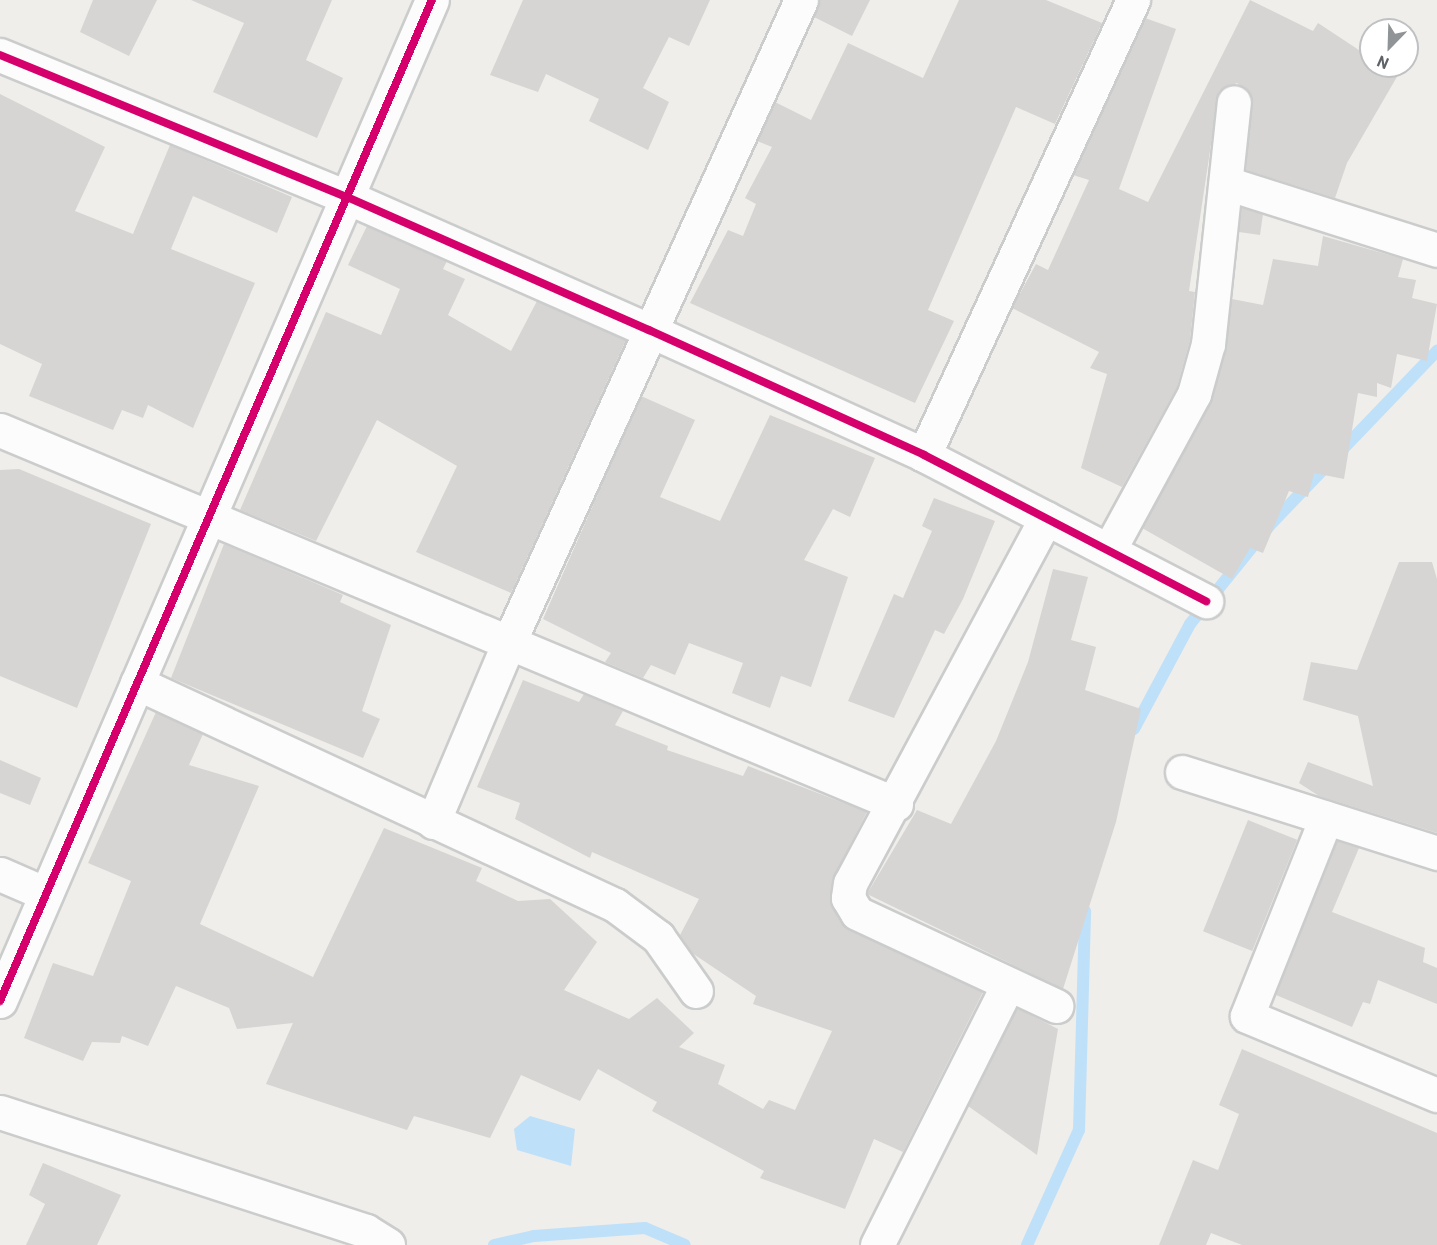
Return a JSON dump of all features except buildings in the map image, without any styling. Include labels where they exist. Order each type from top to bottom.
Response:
[{"type":"street","points":[[0,1001],[432,0]]},
{"type":"street","points":[[433,822],[509,642],[801,0]]},
{"type":"street","points":[[924,456],[1133,0]]},
{"type":"street","points":[[0,55],[347,197],[649,330],[924,456],[1206,601]]},
{"type":"street","points":[[1109,550],[1194,394],[1208,344],[1234,102]]},
{"type":"street","points":[[1226,183],[1437,250]]},
{"type":"street","points":[[0,430],[896,804]]},
{"type":"street","points":[[1046,518],[896,804],[849,883],[853,905],[858,913],[1056,1006]]},
{"type":"street","points":[[137,683],[615,905],[658,937],[696,991]]},
{"type":"street","points":[[1182,772],[1437,854]]},
{"type":"street","points":[[1326,818],[1247,1016],[1437,1095]]},
{"type":"street","points":[[0,874],[46,894]]},
{"type":"street","points":[[877,1245],[1008,984]]},
{"type":"street","points":[[0,1113],[366,1231],[388,1245]]},
{"type":"water","points":[[530,1116],[575,1129],[571,1166],[517,1150],[514,1129]]},
{"type":"waterway","points":[[1134,729],[1190,624],[1269,526],[1437,351]]},
{"type":"waterway","points":[[1027,1245],[1079,1130],[1085,911]]},
{"type":"waterway","points":[[494,1245],[534,1236],[645,1228],[685,1245]]},
{"type":"cycle path","points":[[0,1001],[432,0]]},
{"type":"cycle path","points":[[0,55],[347,197],[649,330],[924,455],[1206,601]]}]
